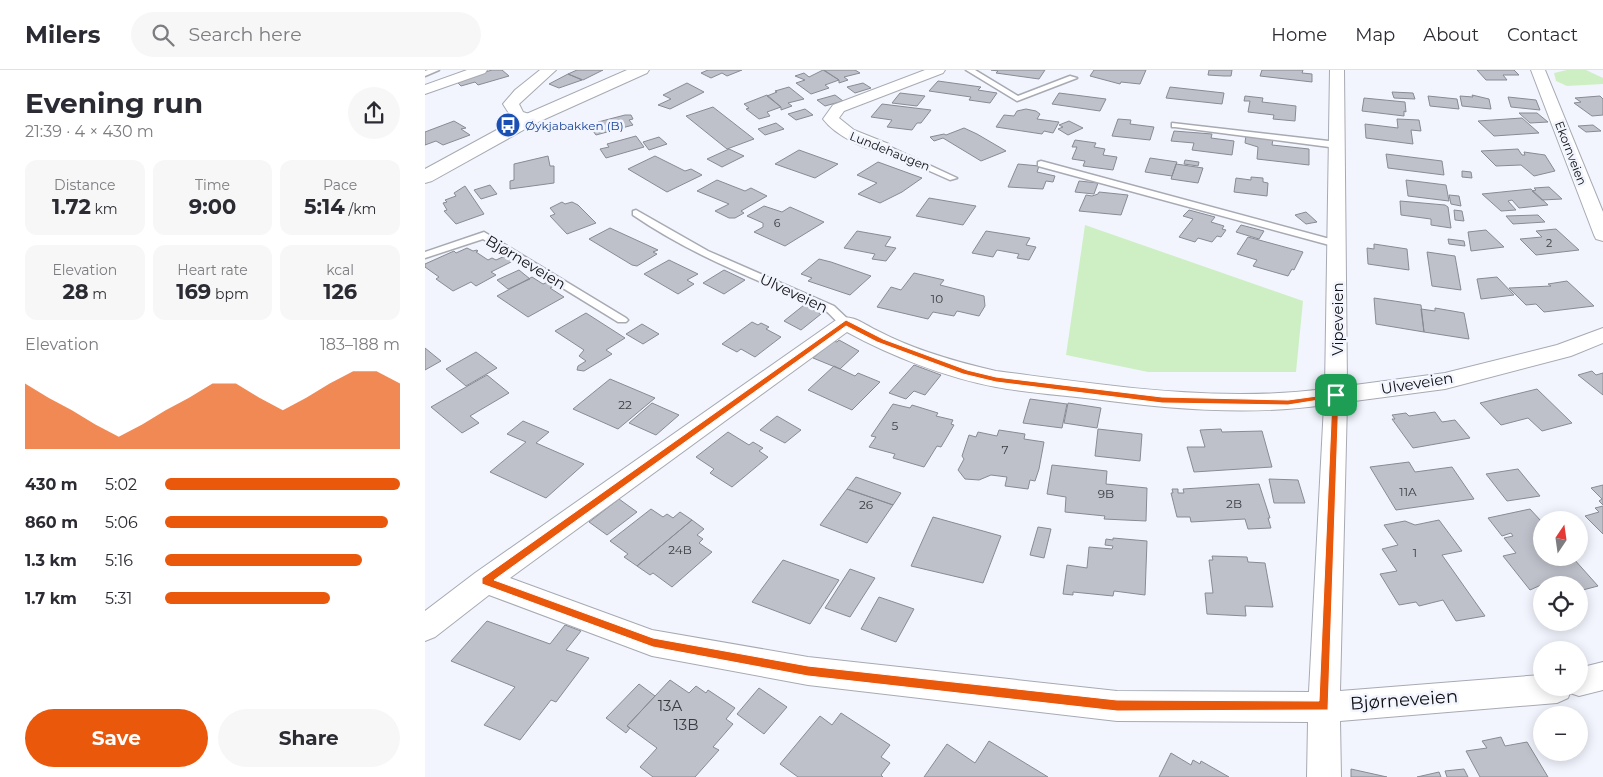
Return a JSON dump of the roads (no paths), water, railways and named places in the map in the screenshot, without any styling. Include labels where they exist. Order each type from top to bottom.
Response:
[{"type":"main road","points":[[428,173],[530,119],[641,70]]},
{"type":"street","points":[[425,90],[480,70]]},
{"type":"street","points":[[530,119],[517,115],[511,104],[520,92],[549,70]]},
{"type":"street","name":"Lundehaugen","points":[[883,147],[852,137],[839,129],[831,119],[838,108],[938,70]]},
{"type":"street","name":"Vipeveien","points":[[1324,777],[1324,706],[1336,395],[1337,70]]},
{"type":"street","name":"Ekornveien","points":[[1538,70],[1603,236]]},
{"type":"street","points":[[425,628],[485,581],[846,323]]},
{"type":"street","name":"Ulveveien","points":[[846,323],[880,341],[966,372],[996,380],[1162,400],[1288,402],[1445,380],[1563,350],[1603,335]]},
{"type":"street","name":"Bjørneveien","points":[[485,581],[653,643],[808,671],[1117,706],[1324,706],[1533,690]]},
{"type":"street","points":[[1588,680],[1603,676]]},
{"type":"lane","points":[[425,74],[435,70]]},
{"type":"lane","points":[[970,70],[1017,99],[1073,78]]},
{"type":"lane","points":[[1175,125],[1337,145]]},
{"type":"lane","name":"Lundehaugen","points":[[883,147],[953,178]]},
{"type":"lane","points":[[1041,164],[1337,244]]},
{"type":"lane","name":"Ulveveien","points":[[636,213],[652,225],[703,252],[830,308],[846,323]]},
{"type":"lane","name":"Bjørneveien","points":[[425,255],[484,235],[622,320]]},
{"type":"place","name":"Øykjabakken (B)","points":[[508,125]]}]
